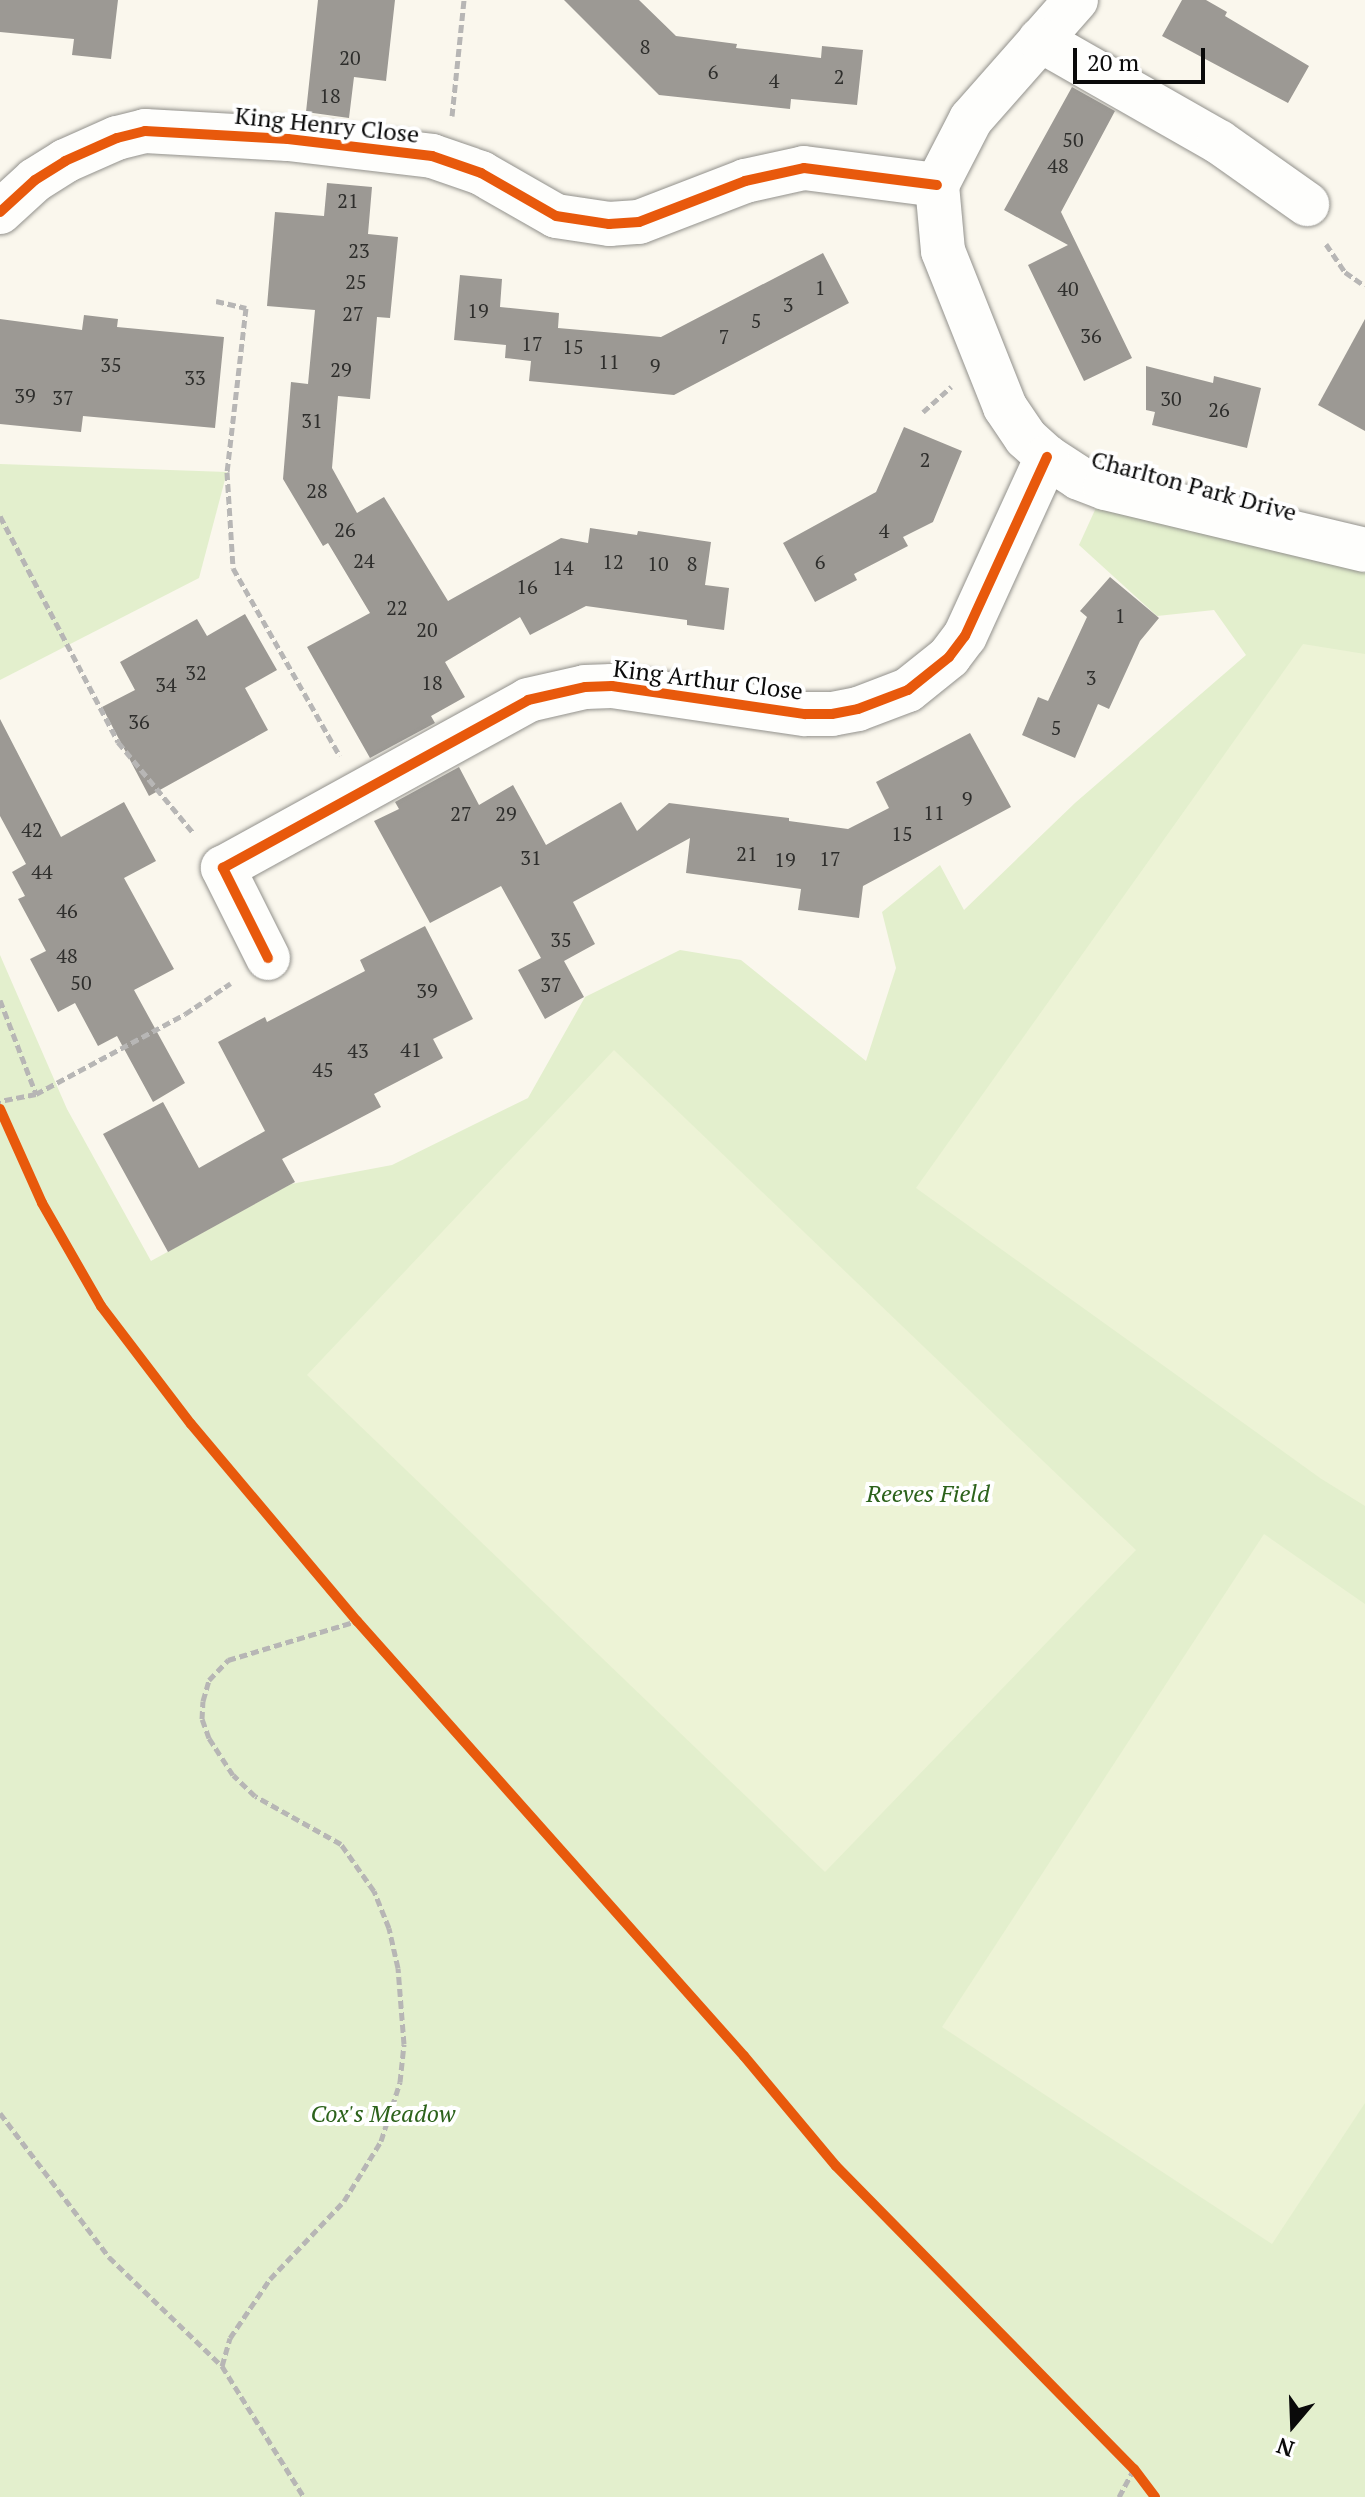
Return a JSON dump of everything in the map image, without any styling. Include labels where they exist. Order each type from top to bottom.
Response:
[{"type":"street","points":[[937,185],[971,119],[1076,0]]},
{"type":"street","points":[[1040,40],[1219,142],[1307,204]]},
{"type":"street","name":"King Henry Close","points":[[0,212],[35,180],[65,161],[117,138],[145,131],[288,139],[387,149],[448,161],[481,173],[556,216],[609,224],[639,222],[745,181],[804,168],[937,185]]},
{"type":"street","name":"Charlton Park Drive","points":[[937,185],[943,251],[979,344],[1005,407],[1026,438],[1047,457],[1079,478],[1105,488],[1365,550]]},
{"type":"street","name":"King Arthur Close","points":[[223,868],[501,712],[558,691],[612,686],[805,714],[832,714],[858,709],[908,690],[949,657],[965,636],[1047,457]]},
{"type":"street","points":[[223,868],[268,958]]},
{"type":"path","points":[[448,161],[464,0]]},
{"type":"path","points":[[1307,204],[1334,259],[1345,272],[1365,286]]},
{"type":"path","points":[[216,301],[246,308],[227,472],[233,568],[360,792]]},
{"type":"path","points":[[0,516],[118,742],[223,868]]},
{"type":"path","points":[[0,1101],[36,1094],[185,1014],[268,958]]},
{"type":"path","points":[[0,1000],[36,1094]]},
{"type":"path","points":[[347,1609],[367,1632]]},
{"type":"path","points":[[222,2366],[230,2338],[270,2279],[331,2215],[381,2141],[400,2082],[403,2007],[389,1928],[374,1891],[341,1844],[265,1803],[233,1775],[209,1738],[202,1719],[203,1701],[209,1680],[228,1660],[357,1621]]},
{"type":"path","points":[[0,2113],[109,2257],[222,2366],[304,2497]]},
{"type":"path","points":[[1119,2497],[1138,2474],[1123,2458]]},
{"type":"green space","points":[[0,464],[227,472],[199,578],[0,680]]},
{"type":"green space","points":[[1105,488],[1365,542],[1365,2497],[0,2497],[0,955],[67,1109],[151,1261],[291,1184],[392,1165],[528,1098],[585,997],[680,950],[741,960],[866,1061],[896,968],[882,912],[940,865],[964,910],[1075,803],[1246,655],[1214,610],[1157,616],[1079,545]]},
{"type":"green space","points":[[1303,644],[1365,654],[1365,1506],[1320,1478],[916,1188]]},
{"type":"green space","name":"Reeves Field","points":[[614,1050],[1136,1550],[825,1872],[307,1375]]},
{"type":"green space","points":[[1264,1534],[1365,1604],[1365,2103],[1272,2244],[942,2027]]},
{"type":"building","points":[[0,0],[118,0],[111,59],[72,55],[74,39],[0,32]]},
{"type":"building","points":[[318,0],[395,0],[386,81],[354,77],[349,118],[306,112]]},
{"type":"building","points":[[564,0],[639,0],[676,36],[737,44],[736,48],[821,58],[822,46],[863,50],[857,105],[791,99],[790,109],[659,95]]},
{"type":"building","points":[[1182,0],[1206,0],[1227,12],[1225,16],[1309,66],[1288,103],[1162,36]]},
{"type":"building","points":[[1072,87],[1115,111],[1061,212],[1132,358],[1084,381],[1028,265],[1068,245],[1004,210]]},
{"type":"building","points":[[327,183],[372,187],[368,234],[398,237],[390,318],[377,317],[370,399],[338,396],[332,468],[357,513],[384,497],[448,601],[561,538],[588,543],[590,528],[637,535],[638,531],[711,542],[705,585],[729,588],[724,630],[687,625],[687,620],[586,606],[530,635],[520,617],[445,662],[465,697],[431,716],[435,723],[370,758],[307,647],[370,613],[328,543],[323,546],[283,479],[291,382],[308,384],[315,310],[267,306],[275,212],[324,216]]},
{"type":"building","points":[[823,253],[849,303],[674,395],[529,381],[531,361],[505,358],[506,345],[454,340],[460,275],[502,279],[500,307],[559,313],[558,328],[661,337]]},
{"type":"building","points":[[84,315],[118,319],[117,327],[224,337],[215,428],[83,416],[81,432],[0,424],[0,319],[82,330]]},
{"type":"building","points":[[1365,319],[1365,431],[1318,405]]},
{"type":"building","points":[[1146,366],[1213,383],[1214,376],[1261,388],[1247,448],[1152,425],[1155,412],[1146,410]]},
{"type":"building","points":[[904,427],[962,451],[933,522],[903,537],[908,546],[854,574],[857,580],[815,602],[783,543],[876,492]]},
{"type":"building","points":[[1110,577],[1159,618],[1140,641],[1109,709],[1098,704],[1075,758],[1022,735],[1038,697],[1048,701],[1087,617],[1080,611]]},
{"type":"building","points":[[245,614],[277,670],[245,688],[268,730],[149,796],[102,707],[135,690],[120,662],[197,619],[207,636]]},
{"type":"building","points":[[0,719],[61,837],[124,802],[156,861],[124,878],[174,969],[134,990],[185,1083],[153,1102],[117,1036],[98,1046],[75,1003],[58,1012],[30,959],[46,951],[18,899],[25,896],[12,872],[26,864],[0,816]]},
{"type":"building","points":[[970,733],[1011,807],[863,886],[859,918],[798,910],[801,889],[686,873],[690,838],[573,902],[595,944],[564,961],[584,997],[545,1019],[518,970],[541,958],[501,886],[430,923],[374,821],[399,809],[395,802],[459,767],[479,805],[513,785],[546,845],[621,802],[637,831],[669,803],[789,818],[789,821],[848,829],[889,808],[876,782]]},
{"type":"building","points":[[425,926],[473,1019],[433,1039],[443,1058],[374,1094],[381,1107],[282,1159],[295,1182],[168,1252],[103,1134],[163,1102],[199,1168],[265,1131],[218,1042],[265,1017],[267,1022],[365,971],[360,960]]},
{"type":"cycle path","points":[[0,212],[35,180],[65,161],[117,138],[145,131],[288,139],[432,156],[481,173],[556,216],[609,224],[639,222],[745,181],[804,168],[937,185]]},
{"type":"cycle path","points":[[268,958],[223,868],[528,700],[585,687],[612,686],[805,714],[832,714],[858,709],[908,690],[949,657],[965,636],[1047,457]]},
{"type":"cycle path","points":[[0,1109],[42,1203],[101,1306],[191,1424],[357,1621],[744,2056],[836,2166],[1134,2469],[1155,2497]]},
{"type":"park label","name":"Cox's Meadow","points":[[383,2114]]}]
